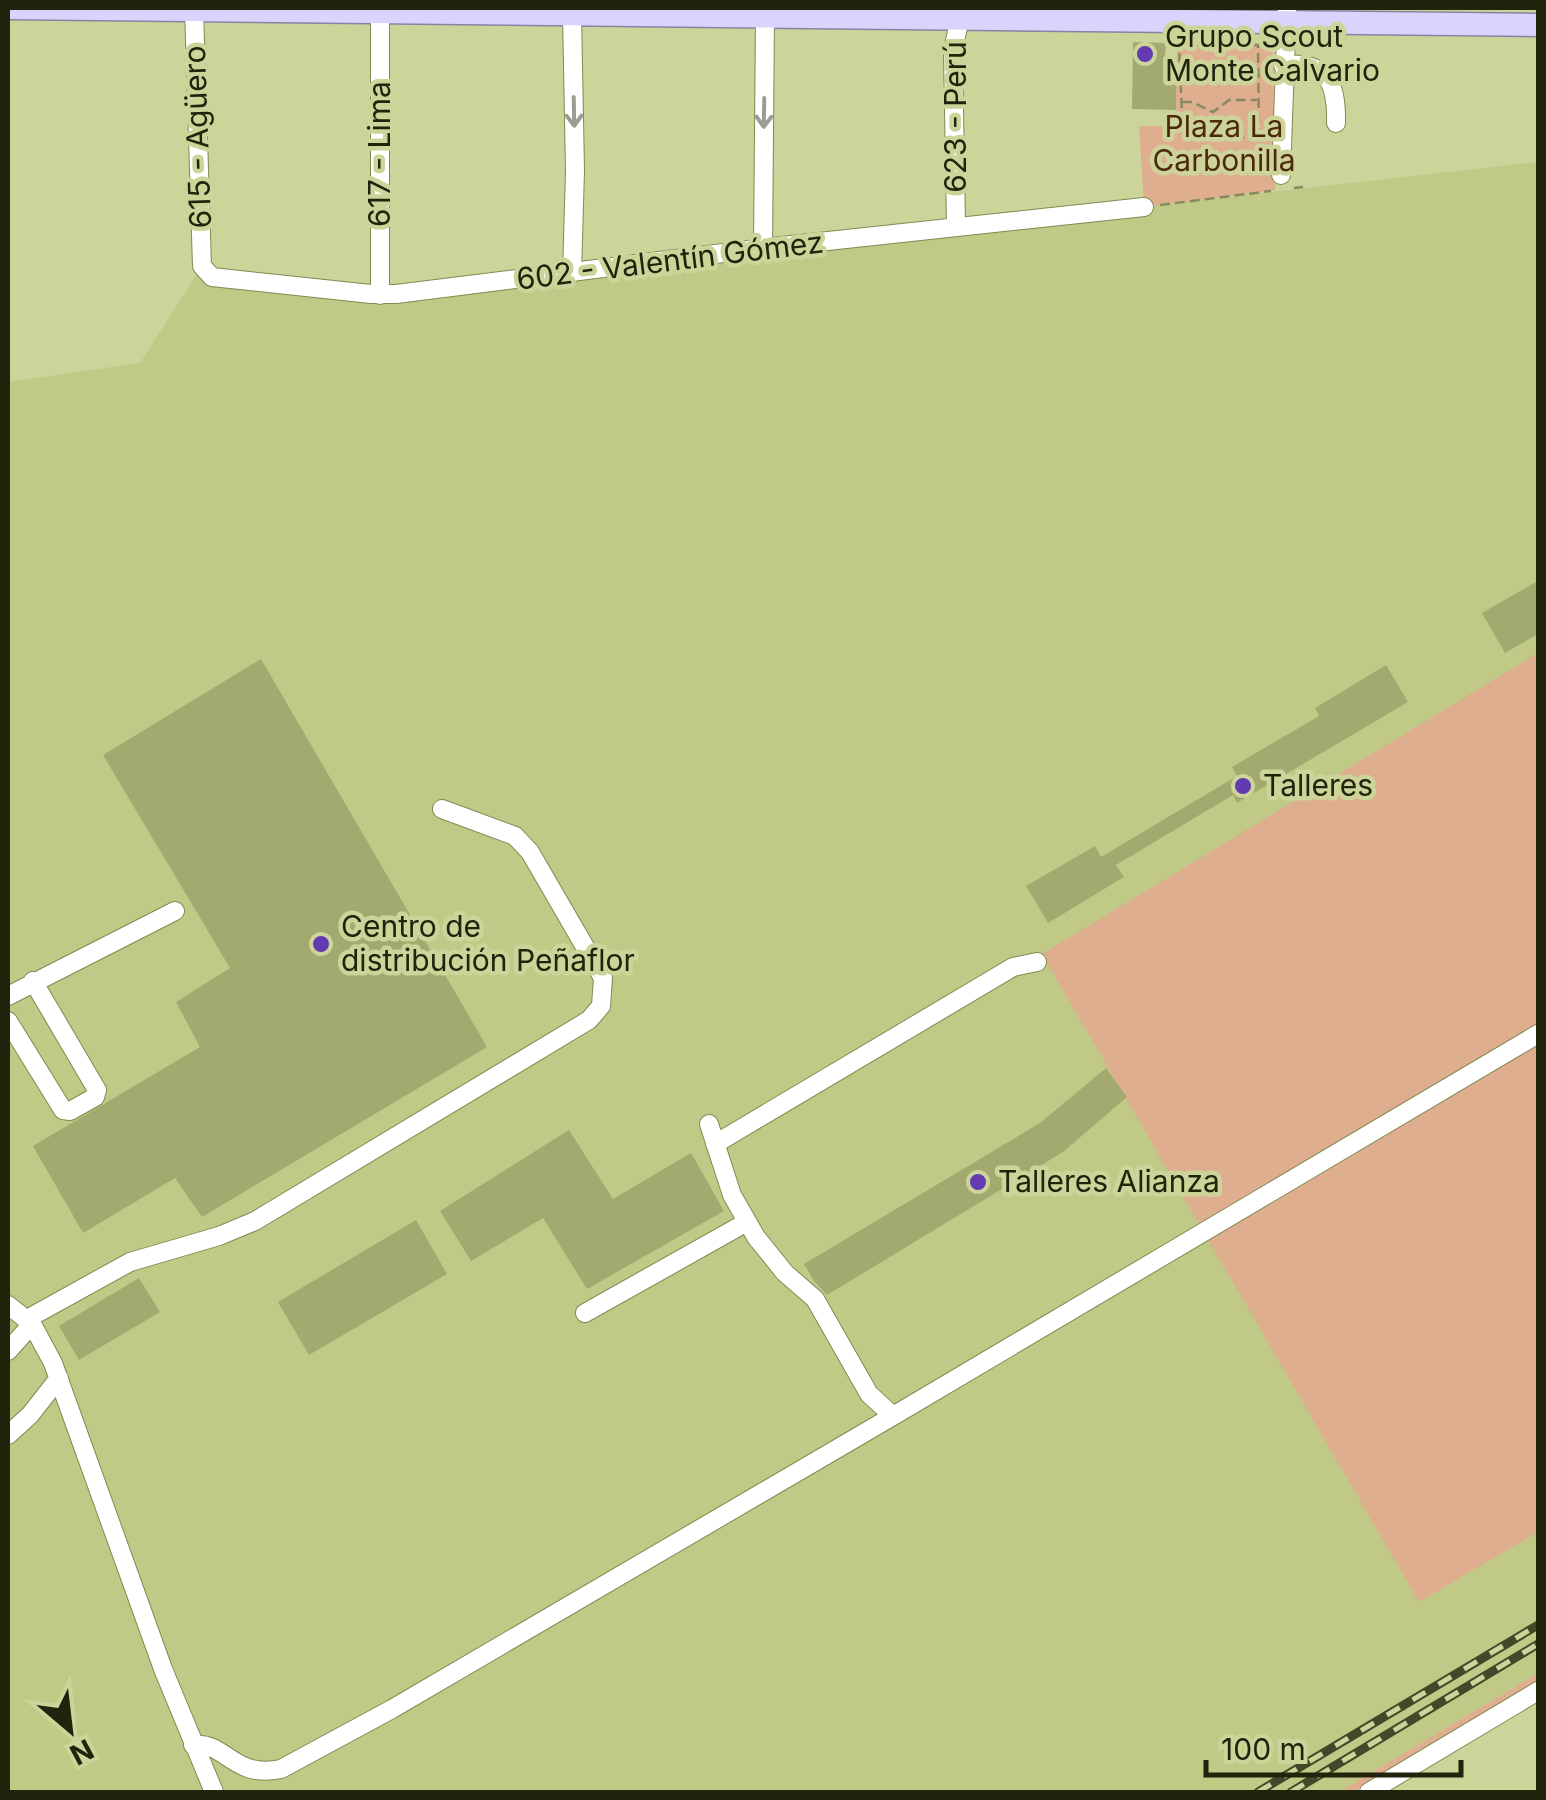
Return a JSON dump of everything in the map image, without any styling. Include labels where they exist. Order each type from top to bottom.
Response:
[{"type":"main road","points":[[8,8],[380,14],[456,10],[765,15],[956,11],[1287,15],[1538,25]]},
{"type":"street","name":"615 - Agüero","points":[[194,8],[202,266]]},
{"type":"street","name":"623 - Perú","points":[[956,11],[956,227]]},
{"type":"street","name":"617 - Lima","points":[[380,14],[380,294]]},
{"type":"street","points":[[572,14],[572,273]]},
{"type":"street","points":[[763,248],[765,15]]},
{"type":"street","points":[[1282,185],[1287,15]]},
{"type":"street","points":[[1283,65],[1304,63],[1329,80],[1334,91],[1336,122]]},
{"type":"street","name":"602 - Valentín Gómez","points":[[202,266],[212,277],[380,294],[1144,208]]},
{"type":"street","points":[[8,1350],[29,1321],[130,1262],[218,1236],[256,1220],[588,1020],[602,1006],[603,978],[596,962],[530,852],[514,836],[442,809]]},
{"type":"street","points":[[8,996],[175,911]]},
{"type":"street","points":[[715,1144],[1013,968],[1037,962]]},
{"type":"street","points":[[8,1021],[63,1110],[70,1111],[95,1097],[97,1090],[33,981]]},
{"type":"street","points":[[193,1746],[206,1745],[243,1769],[263,1773],[281,1770],[893,1416],[1538,1034]]},
{"type":"street","points":[[708,1124],[732,1195],[747,1222],[785,1272],[815,1300],[869,1394],[893,1416]]},
{"type":"street","points":[[585,1314],[747,1222]]},
{"type":"street","points":[[8,1305],[29,1321],[59,1378],[193,1746],[214,1792]]},
{"type":"street","points":[[8,1435],[30,1415],[59,1378]]},
{"type":"street","points":[[1368,1792],[1398,1786],[1538,1692]]},
{"type":"path","points":[[1260,138],[1258,45],[1179,45],[1184,137],[1260,138],[1281,138]]},
{"type":"path","points":[[1182,102],[1192,102],[1213,112],[1229,100],[1259,100]]},
{"type":"path","points":[[1144,208],[1282,185],[1303,187]]},
{"type":"shaded area","points":[[1538,162],[1538,1673],[1339,1792],[8,1792],[8,382],[140,363],[202,266],[371,294]]},
{"type":"green space","name":"Plaza La Carbonilla","points":[[1177,43],[1273,43],[1275,190],[1144,207],[1139,126],[1175,126]]},
{"type":"green space","points":[[1538,653],[1538,1532],[1419,1602],[1042,954]]},
{"type":"green space","points":[[1538,1673],[1538,1682],[1353,1792],[1339,1792]]},
{"type":"building","points":[[1133,42],[1166,43],[1165,56],[1176,57],[1176,110],[1132,109]]},
{"type":"building","points":[[1538,581],[1538,634],[1505,653],[1482,613]]},
{"type":"building","name":"Centro de distribución Peñaflor","points":[[261,659],[487,1047],[202,1217],[175,1178],[83,1233],[33,1146],[200,1047],[176,1002],[230,968],[103,755]]},
{"type":"building","name":"Talleres","points":[[1386,665],[1408,702],[1237,803],[1233,795],[1116,865],[1124,877],[1048,923],[1026,886],[1095,846],[1101,857],[1237,776],[1232,767],[1319,716],[1315,708]]},
{"type":"building","name":"Talleres Alianza","points":[[1106,1068],[1127,1097],[1063,1152],[827,1295],[814,1281],[804,1264],[1040,1123]]},
{"type":"building","points":[[569,1130],[613,1199],[691,1153],[724,1211],[587,1289],[543,1218],[471,1261],[440,1211]]},
{"type":"building","points":[[416,1220],[447,1274],[309,1355],[278,1302]]},
{"type":"building","points":[[139,1278],[160,1312],[79,1360],[59,1326]]},
{"type":"railway","points":[[1258,1792],[1538,1625]]},
{"type":"railway","points":[[1291,1792],[1538,1644]]},
{"type":"place","name":"Grupo Scout Monte Calvario","points":[[1145,54]]},
{"type":"place","name":"Talleres","points":[[1243,786]]},
{"type":"place","name":"Centro de distribución Peñaflor","points":[[321,944]]},
{"type":"place","name":"Talleres Alianza","points":[[978,1182]]}]
